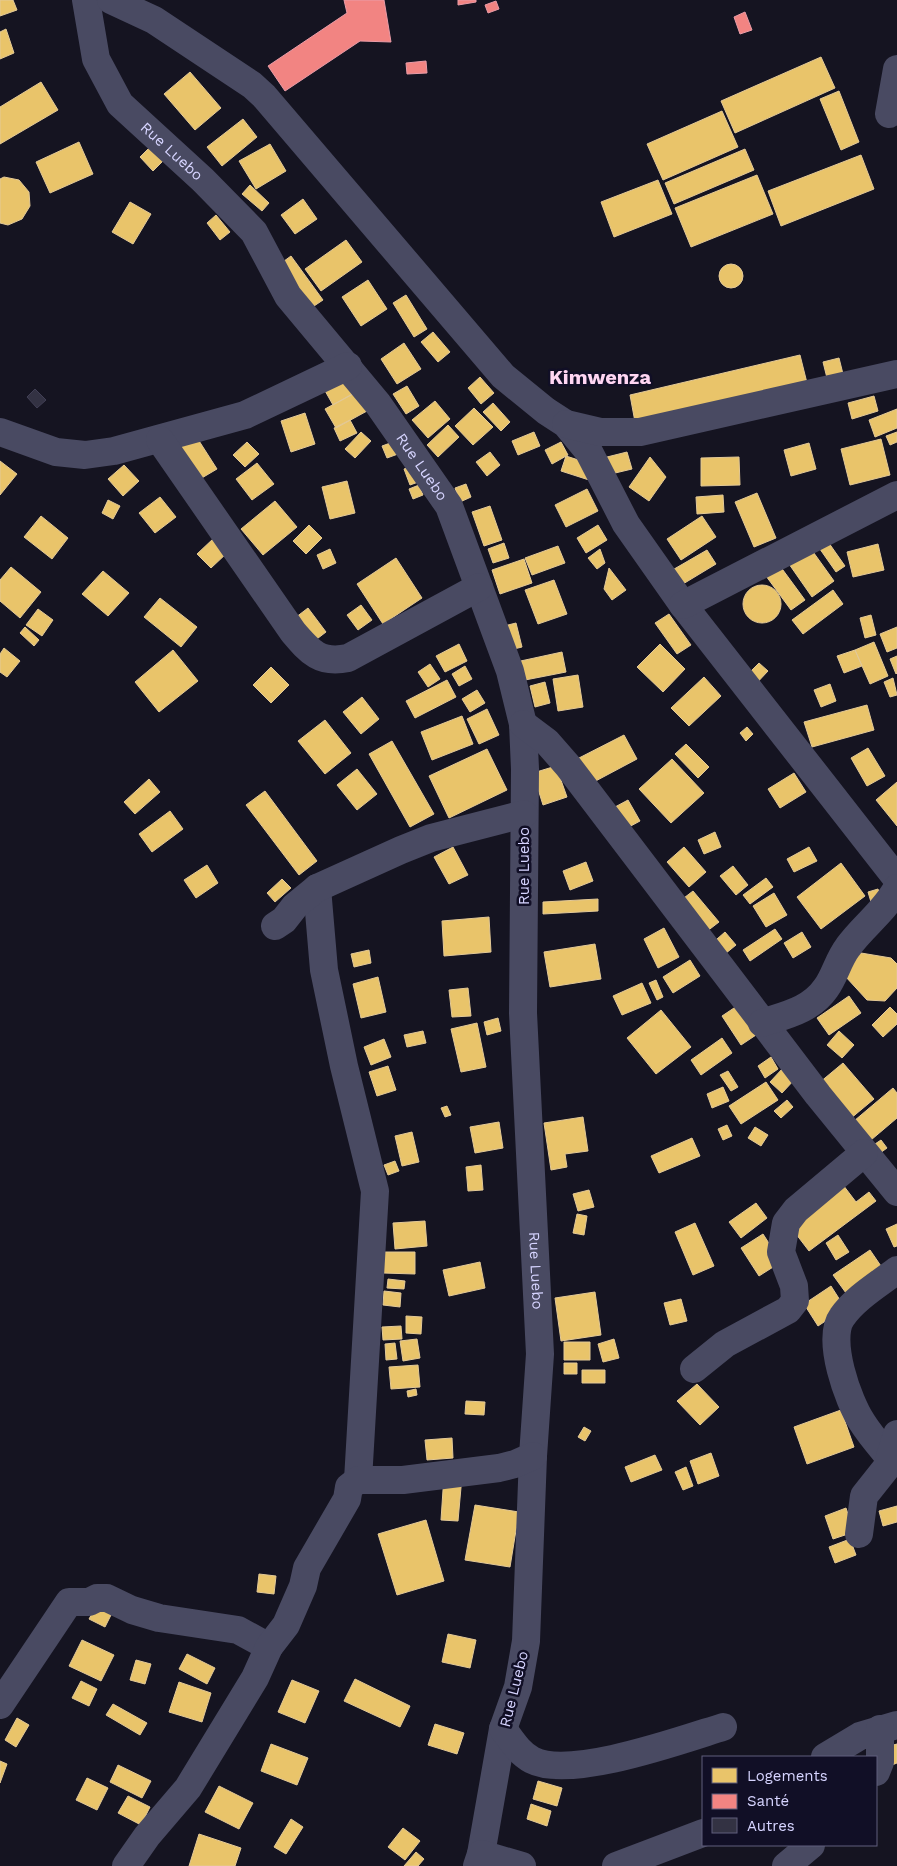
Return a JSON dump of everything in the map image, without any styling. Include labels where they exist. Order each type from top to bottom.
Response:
[{"type":"street","name":"Rue Luebo","points":[[86,0],[96,59],[120,104],[203,180],[254,232],[288,296],[348,366],[410,448],[449,506],[510,672],[523,724],[523,1014],[540,1354],[533,1456],[526,1641],[518,1687],[503,1729],[479,1860]]},
{"type":"street","points":[[111,0],[154,20],[252,85],[264,96],[503,376],[546,411],[566,424],[589,452],[626,524],[683,605],[897,879]]},
{"type":"street","points":[[889,114],[897,69]]},
{"type":"street","points":[[0,432],[56,452],[84,455],[114,452],[245,415],[348,366]]},
{"type":"street","points":[[566,424],[600,432],[640,432],[897,374]]},
{"type":"street","points":[[160,440],[293,632],[311,654],[330,660],[348,658],[479,587]]},
{"type":"street","points":[[683,605],[896,496]]},
{"type":"street","points":[[523,724],[547,742],[568,766],[762,1022],[864,1154],[897,1192]]},
{"type":"street","points":[[275,926],[284,920],[295,906],[317,888],[400,850],[431,838],[524,814]]},
{"type":"street","points":[[317,888],[324,970],[344,1066],[375,1191],[358,1480]]},
{"type":"street","points":[[762,1022],[799,1011],[814,1001],[826,989],[846,948],[885,907],[897,888]]},
{"type":"street","points":[[694,1370],[725,1344],[788,1310],[795,1301],[794,1286],[781,1252],[786,1223],[796,1210],[864,1154]]},
{"type":"street","points":[[859,1534],[864,1496],[887,1467],[893,1446],[861,1420],[845,1385],[835,1332],[840,1319],[848,1309],[897,1270]]},
{"type":"street","points":[[126,1866],[147,1836],[188,1788],[229,1717],[255,1678],[270,1647],[286,1625],[302,1586],[307,1568],[347,1499],[349,1487],[358,1480],[404,1480],[494,1469],[515,1464],[533,1456]]},
{"type":"street","points":[[0,1705],[70,1602],[90,1602],[97,1598],[108,1598],[132,1610],[160,1618],[238,1630],[270,1647]]},
{"type":"street","points":[[503,1729],[519,1751],[533,1761],[565,1765],[617,1759],[723,1727]]},
{"type":"street","points":[[827,1756],[860,1736],[889,1727]]},
{"type":"street","points":[[877,1770],[889,1727]]},
{"type":"street","points":[[616,1866],[702,1833]]},
{"type":"street","points":[[786,1866],[810,1846]]},
{"type":"street","points":[[479,1860],[522,1866]]},
{"type":"building: Logements","points":[[0,0],[13,0],[17,10],[0,16]]},
{"type":"building: Logements","points":[[6,29],[14,53],[0,59],[0,32]]},
{"type":"building: Logements","points":[[821,57],[835,88],[735,133],[721,101]]},
{"type":"building: Logements","points":[[190,72],[221,108],[195,130],[164,94]]},
{"type":"building: Logements","points":[[41,82],[58,110],[0,144],[0,107]]},
{"type":"building: Logements","points":[[839,91],[859,142],[841,150],[820,99]]},
{"type":"building: Logements","points":[[722,111],[738,147],[663,180],[647,144]]},
{"type":"building: Logements","points":[[243,119],[257,137],[222,166],[207,147]]},
{"type":"building: Logements","points":[[79,142],[93,174],[50,193],[36,162]]},
{"type":"building: Logements","points":[[270,144],[286,171],[256,189],[239,161]]},
{"type":"building: Logements","points":[[150,147],[163,161],[153,171],[140,157]]},
{"type":"building: Logements","points":[[745,149],[754,170],[674,204],[665,183]]},
{"type":"building: Logements","points":[[861,155],[874,189],[781,226],[768,191]]},
{"type":"building: Logements","points":[[757,175],[773,214],[691,247],[675,208]]},
{"type":"building: Logements","points":[[4,177],[19,180],[29,192],[30,206],[22,219],[8,225],[0,223],[0,179]]},
{"type":"building: Logements","points":[[658,180],[672,214],[614,237],[601,202]]},
{"type":"building: Logements","points":[[250,185],[269,203],[262,211],[242,194]]},
{"type":"building: Logements","points":[[303,199],[317,219],[295,234],[281,215]]},
{"type":"building: Logements","points":[[130,202],[151,214],[133,244],[112,232]]},
{"type":"building: Logements","points":[[216,215],[230,232],[220,240],[207,223]]},
{"type":"building: Logements","points":[[346,240],[362,262],[321,291],[305,269]]},
{"type":"building: Logements","points":[[291,256],[323,300],[311,308],[280,264]]},
{"type":"building: Logements","points":[[731,264],[736,265],[742,271],[742,281],[736,287],[731,288],[726,287],[720,281],[719,276],[720,271],[726,265]]},
{"type":"building: Logements","points":[[368,280],[387,309],[361,326],[342,297]]},
{"type":"building: Logements","points":[[406,295],[427,329],[414,337],[393,303]]},
{"type":"building: Logements","points":[[433,332],[450,352],[438,362],[421,342]]},
{"type":"building: Logements","points":[[404,343],[421,369],[397,384],[381,359]]},
{"type":"building: Logements","points":[[800,355],[807,383],[635,422],[630,395]]},
{"type":"building: Logements","points":[[839,358],[844,378],[828,382],[823,362]]},
{"type":"building: Logements","points":[[346,376],[355,393],[333,405],[324,389]]},
{"type":"building: Logements","points":[[480,377],[494,393],[481,404],[468,388]]},
{"type":"building: Logements","points":[[407,386],[419,406],[406,414],[393,394]]},
{"type":"building: Logements","points":[[356,392],[367,411],[336,428],[325,409]]},
{"type":"building: Logements","points":[[874,396],[878,411],[852,419],[848,403]]},
{"type":"building: Logements","points":[[435,401],[450,419],[428,438],[412,420]]},
{"type":"building: Logements","points":[[493,403],[510,422],[501,431],[483,412]]},
{"type":"building: Logements","points":[[474,408],[493,427],[473,445],[455,426]]},
{"type":"building: Logements","points":[[897,409],[897,428],[875,437],[869,420]]},
{"type":"building: Logements","points":[[305,413],[315,444],[291,452],[281,421]]},
{"type":"building: Logements","points":[[350,420],[357,433],[340,441],[334,428]]},
{"type":"building: Logements","points":[[448,425],[459,437],[438,457],[427,445]]},
{"type":"building: Logements","points":[[361,432],[371,441],[355,458],[345,449]]},
{"type":"building: Logements","points":[[534,432],[540,446],[518,455],[512,441]]},
{"type":"building: Logements","points":[[897,432],[897,442],[890,445],[886,436]]},
{"type":"building: Logements","points":[[194,433],[217,469],[195,482],[173,446]]},
{"type":"building: Logements","points":[[881,439],[890,475],[850,485],[841,449]]},
{"type":"building: Logements","points":[[247,442],[259,454],[245,467],[233,455]]},
{"type":"building: Logements","points":[[393,442],[398,454],[387,458],[382,446]]},
{"type":"building: Logements","points":[[561,442],[568,455],[552,464],[545,450]]},
{"type":"building: Logements","points":[[809,443],[816,469],[791,476],[784,450]]},
{"type":"building: Logements","points":[[490,452],[500,465],[487,476],[476,462]]},
{"type":"building: Logements","points":[[627,452],[632,469],[611,474],[607,457]]},
{"type":"building: Logements","points":[[566,456],[594,465],[589,480],[561,471]]},
{"type":"building: Logements","points":[[650,457],[666,477],[649,501],[629,487]]},
{"type":"building: Logements","points":[[739,457],[740,485],[701,486],[701,458]]},
{"type":"building: Logements","points":[[0,461],[17,474],[0,495]]},
{"type":"building: Logements","points":[[257,463],[274,484],[252,500],[236,479]]},
{"type":"building: Logements","points":[[124,465],[139,481],[123,496],[108,479]]},
{"type":"building: Logements","points":[[415,465],[421,481],[410,485],[404,469]]},
{"type":"building: Logements","points":[[347,481],[355,513],[330,519],[322,487]]},
{"type":"building: Logements","points":[[466,484],[471,497],[460,502],[455,488]]},
{"type":"building: Logements","points":[[419,485],[423,495],[413,499],[409,489]]},
{"type":"building: Logements","points":[[587,489],[598,511],[566,527],[555,505]]},
{"type":"building: Logements","points":[[757,493],[776,538],[754,547],[735,502]]},
{"type":"building: Logements","points":[[723,495],[724,512],[697,514],[696,497]]},
{"type":"building: Logements","points":[[160,497],[176,517],[155,533],[139,513]]},
{"type":"building: Logements","points":[[108,500],[120,506],[113,519],[102,513]]},
{"type":"building: Logements","points":[[275,501],[297,527],[263,555],[241,529]]},
{"type":"building: Logements","points":[[490,506],[502,540],[484,546],[472,512]]},
{"type":"building: Logements","points":[[41,516],[68,538],[52,559],[24,537]]},
{"type":"building: Logements","points":[[702,516],[716,537],[681,560],[667,539]]},
{"type":"building: Logements","points":[[309,525],[322,538],[306,554],[293,541]]},
{"type":"building: Logements","points":[[598,525],[607,540],[586,553],[577,538]]},
{"type":"building: Logements","points":[[824,536],[845,566],[836,572],[815,542]]},
{"type":"building: Logements","points":[[214,538],[228,552],[211,568],[197,554]]},
{"type":"building: Logements","points":[[504,543],[509,558],[493,563],[488,549]]},
{"type":"building: Logements","points":[[878,544],[884,570],[853,577],[847,552]]},
{"type":"building: Logements","points":[[558,546],[565,563],[532,575],[525,558]]},
{"type":"building: Logements","points":[[330,549],[336,563],[323,569],[317,555]]},
{"type":"building: Logements","points":[[600,549],[605,563],[597,569],[588,558]]},
{"type":"building: Logements","points":[[811,549],[834,581],[812,597],[789,564]]},
{"type":"building: Logements","points":[[707,550],[716,564],[678,587],[669,572]]},
{"type":"building: Logements","points":[[396,558],[422,598],[383,624],[357,584]]},
{"type":"building: Logements","points":[[524,559],[532,583],[500,594],[492,570]]},
{"type":"building: Logements","points":[[780,566],[805,600],[791,610],[766,576]]},
{"type":"building: Logements","points":[[11,567],[41,592],[20,618],[0,601],[0,580]]},
{"type":"building: Logements","points":[[609,568],[626,590],[612,600],[604,589]]},
{"type":"building: Logements","points":[[103,571],[129,593],[108,616],[82,594]]},
{"type":"building: Logements","points":[[554,580],[567,614],[538,624],[525,590]]},
{"type":"building: Logements","points":[[762,585],[775,591],[781,604],[775,617],[762,623],[749,617],[743,604],[749,591]]},
{"type":"building: Logements","points":[[833,590],[843,604],[803,634],[792,620]]},
{"type":"building: Logements","points":[[160,598],[197,627],[181,647],[144,617]]},
{"type":"building: Logements","points":[[361,605],[372,620],[358,630],[347,615]]},
{"type":"building: Logements","points":[[308,608],[326,632],[309,645],[291,621]]},
{"type":"building: Logements","points":[[38,609],[53,620],[42,636],[26,625]]},
{"type":"building: Logements","points":[[669,614],[691,645],[677,654],[655,623]]},
{"type":"building: Logements","points":[[871,615],[876,635],[865,638],[860,618]]},
{"type":"building: Logements","points":[[516,623],[522,647],[510,650],[504,626]]},
{"type":"building: Logements","points":[[25,627],[39,640],[34,646],[20,633]]},
{"type":"building: Logements","points":[[897,627],[897,648],[887,652],[880,634]]},
{"type":"building: Logements","points":[[874,642],[888,676],[870,684],[855,650]]},
{"type":"building: Logements","points":[[459,644],[467,661],[445,672],[436,656]]},
{"type":"building: Logements","points":[[660,644],[685,669],[663,692],[637,667]]},
{"type":"building: Logements","points":[[4,648],[20,661],[7,677],[0,672],[0,654]]},
{"type":"building: Logements","points":[[173,650],[198,681],[159,712],[135,682]]},
{"type":"building: Logements","points":[[855,650],[862,666],[844,673],[837,656]]},
{"type":"building: Logements","points":[[562,652],[566,672],[520,681],[516,662]]},
{"type":"building: Logements","points":[[897,656],[897,673],[896,674],[890,659]]},
{"type":"building: Logements","points":[[759,663],[768,671],[753,687],[744,678]]},
{"type":"building: Logements","points":[[430,664],[440,679],[428,687],[418,672]]},
{"type":"building: Logements","points":[[465,666],[472,679],[459,686],[452,674]]},
{"type":"building: Logements","points":[[271,667],[289,685],[271,703],[253,685]]},
{"type":"building: Logements","points":[[578,675],[583,707],[558,711],[553,679]]},
{"type":"building: Logements","points":[[704,677],[721,696],[689,726],[671,708]]},
{"type":"building: Logements","points":[[893,678],[897,695],[890,697],[884,682]]},
{"type":"building: Logements","points":[[447,680],[456,697],[415,718],[406,701]]},
{"type":"building: Logements","points":[[545,682],[550,703],[535,707],[530,686]]},
{"type":"building: Logements","points":[[830,684],[836,701],[821,707],[814,690]]},
{"type":"building: Logements","points":[[477,690],[485,703],[470,712],[462,699]]},
{"type":"building: Logements","points":[[362,697],[379,719],[361,734],[343,712]]},
{"type":"building: Logements","points":[[867,705],[874,730],[812,747],[804,722]]},
{"type":"building: Logements","points":[[487,709],[499,735],[479,744],[467,719]]},
{"type":"building: Logements","points":[[462,716],[473,744],[432,760],[421,732]]},
{"type":"building: Logements","points":[[325,720],[351,753],[325,774],[298,741]]},
{"type":"building: Logements","points":[[747,727],[753,734],[746,741],[740,733]]},
{"type":"building: Logements","points":[[624,735],[637,759],[590,784],[577,759]]},
{"type":"building: Logements","points":[[392,741],[434,814],[410,827],[369,754]]},
{"type":"building: Logements","points":[[686,744],[709,767],[698,778],[675,754]]},
{"type":"building: Logements","points":[[868,748],[885,776],[867,786],[851,758]]},
{"type":"building: Logements","points":[[487,749],[507,790],[449,818],[429,776]]},
{"type":"building: Logements","points":[[672,759],[704,793],[671,823],[639,789]]},
{"type":"building: Logements","points":[[556,766],[567,797],[543,805],[533,773]]},
{"type":"building: Logements","points":[[357,769],[377,794],[357,810],[337,785]]},
{"type":"building: Logements","points":[[794,773],[806,792],[780,808],[768,789]]},
{"type":"building: Logements","points":[[149,779],[160,792],[135,814],[124,802]]},
{"type":"building: Logements","points":[[897,782],[897,826],[876,800]]},
{"type":"building: Logements","points":[[265,791],[317,861],[299,875],[246,805]]},
{"type":"building: Logements","points":[[628,800],[640,821],[627,828],[615,807]]},
{"type":"building: Logements","points":[[170,811],[183,829],[152,852],[139,834]]},
{"type":"building: Logements","points":[[715,832],[721,847],[704,854],[698,840]]},
{"type":"building: Logements","points":[[453,847],[468,875],[449,884],[434,857]]},
{"type":"building: Logements","points":[[684,847],[706,872],[689,887],[667,862]]},
{"type":"building: Logements","points":[[809,847],[817,861],[794,872],[787,859]]},
{"type":"building: Logements","points":[[586,862],[593,881],[570,890],[563,871]]},
{"type":"building: Logements","points":[[841,863],[865,896],[821,929],[797,897]]},
{"type":"building: Logements","points":[[207,865],[218,883],[196,898],[184,880]]},
{"type":"building: Logements","points":[[733,866],[748,885],[736,895],[720,876]]},
{"type":"building: Logements","points":[[766,878],[773,887],[750,904],[743,895]]},
{"type":"building: Logements","points":[[282,879],[291,888],[275,902],[267,893]]},
{"type":"building: Logements","points":[[878,889],[881,899],[871,902],[868,892]]},
{"type":"building: Logements","points":[[693,891],[719,922],[706,932],[680,901]]},
{"type":"building: Logements","points":[[774,893],[787,915],[766,927],[753,906]]},
{"type":"building: Logements","points":[[598,899],[598,911],[543,914],[543,902]]},
{"type":"building: Logements","points":[[489,917],[491,952],[444,956],[442,921]]},
{"type":"building: Logements","points":[[664,928],[679,957],[658,968],[644,939]]},
{"type":"building: Logements","points":[[775,929],[782,939],[750,961],[743,950]]},
{"type":"building: Logements","points":[[725,932],[736,945],[720,958],[709,946]]},
{"type":"building: Logements","points":[[802,932],[811,947],[793,958],[784,943]]},
{"type":"building: Logements","points":[[595,944],[601,979],[550,987],[544,952]]},
{"type":"building: Logements","points":[[369,950],[371,963],[354,967],[351,954]]},
{"type":"building: Logements","points":[[849,951],[891,958],[897,964],[897,988],[885,1001],[867,1000],[845,976]]},
{"type":"building: Logements","points":[[690,960],[700,976],[673,993],[663,977]]},
{"type":"building: Logements","points":[[378,977],[386,1012],[361,1018],[353,984]]},
{"type":"building: Logements","points":[[656,980],[663,997],[657,1000],[649,983]]},
{"type":"building: Logements","points":[[642,983],[651,1003],[622,1015],[613,996]]},
{"type":"building: Logements","points":[[468,988],[471,1016],[452,1017],[449,990]]},
{"type":"building: Logements","points":[[849,996],[861,1013],[829,1035],[817,1018]]},
{"type":"building: Logements","points":[[737,1006],[756,1035],[741,1045],[722,1016]]},
{"type":"building: Logements","points":[[890,1007],[897,1014],[897,1024],[883,1037],[872,1025]]},
{"type":"building: Logements","points":[[661,1010],[691,1047],[656,1074],[627,1038]]},
{"type":"building: Logements","points":[[498,1018],[501,1031],[487,1035],[484,1022]]},
{"type":"building: Logements","points":[[477,1023],[486,1067],[461,1072],[451,1029]]},
{"type":"building: Logements","points":[[423,1031],[426,1043],[407,1047],[404,1035]]},
{"type":"building: Logements","points":[[839,1031],[854,1045],[842,1058],[827,1045]]},
{"type":"building: Logements","points":[[722,1038],[732,1053],[701,1075],[691,1060]]},
{"type":"building: Logements","points":[[384,1039],[391,1057],[371,1065],[364,1047]]},
{"type":"building: Logements","points":[[771,1057],[778,1069],[765,1078],[758,1066]]},
{"type":"building: Logements","points":[[843,1063],[874,1099],[850,1119],[819,1083]]},
{"type":"building: Logements","points":[[388,1066],[396,1090],[377,1096],[369,1072]]},
{"type":"building: Logements","points":[[783,1068],[795,1079],[782,1093],[770,1082]]},
{"type":"building: Logements","points":[[728,1071],[738,1087],[731,1091],[720,1075]]},
{"type":"building: Logements","points":[[766,1082],[778,1100],[741,1124],[729,1106]]},
{"type":"building: Logements","points":[[723,1087],[729,1101],[712,1108],[707,1094]]},
{"type":"building: Logements","points":[[893,1088],[897,1093],[897,1118],[871,1140],[854,1121]]},
{"type":"building: Logements","points":[[787,1100],[793,1107],[781,1118],[774,1111]]},
{"type":"building: Logements","points":[[447,1106],[451,1115],[445,1117],[441,1108]]},
{"type":"building: Logements","points":[[583,1117],[588,1151],[565,1154],[567,1167],[551,1170],[544,1123]]},
{"type":"building: Logements","points":[[499,1122],[503,1148],[475,1153],[470,1127]]},
{"type":"building: Logements","points":[[727,1125],[732,1136],[723,1140],[718,1129]]},
{"type":"building: Logements","points":[[755,1127],[768,1135],[761,1146],[748,1138]]},
{"type":"building: Logements","points":[[412,1132],[419,1162],[402,1166],[395,1136]]},
{"type":"building: Logements","points":[[692,1138],[700,1156],[659,1173],[651,1156]]},
{"type":"building: Logements","points":[[881,1140],[887,1148],[876,1156],[869,1148]]},
{"type":"building: Logements","points":[[395,1161],[399,1171],[388,1175],[384,1165]]},
{"type":"building: Logements","points":[[481,1165],[483,1190],[468,1191],[466,1167]]},
{"type":"building: Logements","points":[[837,1177],[856,1202],[869,1192],[876,1201],[809,1251],[783,1217]]},
{"type":"building: Logements","points":[[589,1190],[594,1207],[578,1211],[573,1194]]},
{"type":"building: Logements","points":[[756,1203],[767,1218],[741,1238],[729,1222]]},
{"type":"building: Logements","points":[[577,1214],[587,1216],[584,1235],[573,1233]]},
{"type":"building: Logements","points":[[425,1221],[427,1246],[395,1249],[393,1223]]},
{"type":"building: Logements","points":[[695,1223],[714,1266],[693,1275],[675,1232]]},
{"type":"building: Logements","points":[[897,1224],[897,1246],[894,1247],[886,1229]]},
{"type":"building: Logements","points":[[763,1234],[781,1262],[759,1276],[741,1248]]},
{"type":"building: Logements","points":[[838,1235],[849,1252],[836,1260],[826,1243]]},
{"type":"building: Logements","points":[[870,1250],[883,1269],[846,1293],[833,1275]]},
{"type":"building: Logements","points":[[383,1252],[415,1252],[415,1274],[383,1273]]},
{"type":"building: Logements","points":[[480,1262],[485,1288],[449,1296],[443,1270]]},
{"type":"building: Logements","points":[[388,1279],[405,1281],[404,1289],[387,1288]]},
{"type":"building: Logements","points":[[831,1286],[845,1308],[818,1326],[804,1304]]},
{"type":"building: Logements","points":[[384,1291],[401,1293],[400,1307],[383,1305]]},
{"type":"building: Logements","points":[[595,1292],[601,1335],[561,1341],[555,1298]]},
{"type":"building: Logements","points":[[681,1299],[687,1321],[670,1325],[664,1303]]},
{"type":"building: Logements","points":[[406,1316],[422,1317],[421,1334],[406,1333]]},
{"type":"building: Logements","points":[[401,1326],[402,1339],[383,1340],[382,1327]]},
{"type":"building: Logements","points":[[417,1339],[420,1358],[403,1361],[400,1341]]},
{"type":"building: Logements","points":[[614,1339],[619,1358],[603,1362],[598,1344]]},
{"type":"building: Logements","points":[[564,1342],[590,1342],[590,1360],[564,1360]]},
{"type":"building: Logements","points":[[395,1343],[397,1359],[386,1360],[385,1344]]},
{"type":"building: Logements","points":[[564,1363],[577,1363],[577,1374],[564,1374]]},
{"type":"building: Logements","points":[[418,1365],[420,1387],[391,1389],[389,1367]]},
{"type":"building: Logements","points":[[582,1370],[605,1370],[605,1383],[582,1383]]},
{"type":"building: Logements","points":[[697,1384],[719,1407],[700,1425],[677,1401]]},
{"type":"building: Logements","points":[[416,1389],[417,1395],[408,1397],[407,1391]]},
{"type":"building: Logements","points":[[466,1401],[485,1402],[484,1415],[465,1414]]},
{"type":"building: Logements","points":[[841,1410],[854,1447],[807,1464],[794,1427]]},
{"type":"building: Logements","points":[[584,1427],[591,1431],[585,1441],[578,1437]]},
{"type":"building: Logements","points":[[452,1438],[453,1458],[427,1460],[425,1440]]},
{"type":"building: Logements","points":[[711,1453],[719,1476],[698,1484],[690,1461]]},
{"type":"building: Logements","points":[[655,1455],[662,1470],[631,1482],[625,1467]]},
{"type":"building: Logements","points":[[686,1467],[693,1486],[683,1490],[675,1472]]},
{"type":"building: Logements","points":[[444,1475],[462,1476],[458,1521],[441,1520]]},
{"type":"building: Logements","points":[[475,1505],[519,1512],[510,1567],[465,1560]]},
{"type":"building: Logements","points":[[897,1506],[897,1522],[883,1526],[879,1511]]},
{"type":"building: Logements","points":[[846,1508],[854,1532],[833,1539],[825,1516]]},
{"type":"building: Logements","points":[[426,1520],[444,1581],[397,1595],[378,1534]]},
{"type":"building: Logements","points":[[850,1539],[856,1555],[835,1563],[829,1547]]},
{"type":"building: Logements","points":[[259,1574],[276,1576],[274,1594],[257,1592]]},
{"type":"building: Logements","points":[[98,1603],[113,1611],[105,1627],[89,1619]]},
{"type":"building: Logements","points":[[448,1634],[476,1640],[470,1668],[442,1662]]},
{"type":"building: Logements","points":[[82,1640],[114,1655],[101,1681],[69,1666]]},
{"type":"building: Logements","points":[[187,1654],[215,1668],[207,1684],[179,1669]]},
{"type":"building: Logements","points":[[136,1660],[151,1664],[145,1684],[130,1680]]},
{"type":"building: Logements","points":[[355,1679],[410,1706],[400,1727],[344,1701]]},
{"type":"building: Logements","points":[[292,1680],[319,1691],[305,1723],[278,1712]]},
{"type":"building: Logements","points":[[81,1681],[97,1689],[89,1706],[72,1698]]},
{"type":"building: Logements","points":[[179,1682],[211,1693],[202,1722],[169,1712]]},
{"type":"building: Logements","points":[[113,1704],[147,1723],[140,1735],[106,1715]]},
{"type":"building: Logements","points":[[17,1718],[29,1725],[16,1747],[5,1740]]},
{"type":"building: Logements","points":[[435,1724],[464,1733],[457,1754],[428,1745]]},
{"type":"building: Logements","points":[[271,1744],[308,1758],[297,1785],[261,1771]]},
{"type":"building: Logements","points":[[897,1744],[897,1763],[892,1765],[886,1747]]},
{"type":"building: Logements","points":[[0,1761],[7,1764],[0,1783]]},
{"type":"building: Logements","points":[[118,1765],[151,1781],[142,1798],[110,1782]]},
{"type":"building: Logements","points":[[87,1778],[108,1788],[97,1810],[76,1800]]},
{"type":"building: Logements","points":[[538,1781],[562,1788],[557,1806],[533,1799]]},
{"type":"building: Logements","points":[[219,1786],[253,1803],[239,1829],[205,1812]]},
{"type":"building: Logements","points":[[128,1796],[150,1807],[141,1825],[118,1813]]},
{"type":"building: Logements","points":[[531,1804],[551,1811],[547,1826],[527,1819]]},
{"type":"building: Logements","points":[[291,1819],[303,1827],[286,1854],[274,1847]]},
{"type":"building: Logements","points":[[403,1828],[420,1841],[405,1860],[388,1847]]},
{"type":"building: Logements","points":[[199,1834],[241,1848],[235,1866],[189,1866]]},
{"type":"building: Logements","points":[[416,1852],[424,1859],[418,1866],[404,1866]]},
{"type":"building: Santé","points":[[344,0],[384,0],[391,42],[360,41],[285,91],[268,66],[347,13]]},
{"type":"building: Santé","points":[[458,0],[476,0],[476,2],[458,5]]},
{"type":"building: Santé","points":[[496,1],[499,9],[488,13],[485,5]]},
{"type":"building: Santé","points":[[745,12],[752,30],[740,34],[734,17]]},
{"type":"building: Santé","points":[[426,61],[427,73],[407,74],[406,63]]},
{"type":"building: Autres","points":[[35,389],[46,400],[37,408],[27,397]]},
{"type":"district","name":"Kimwenza","points":[[600,377]]}]
